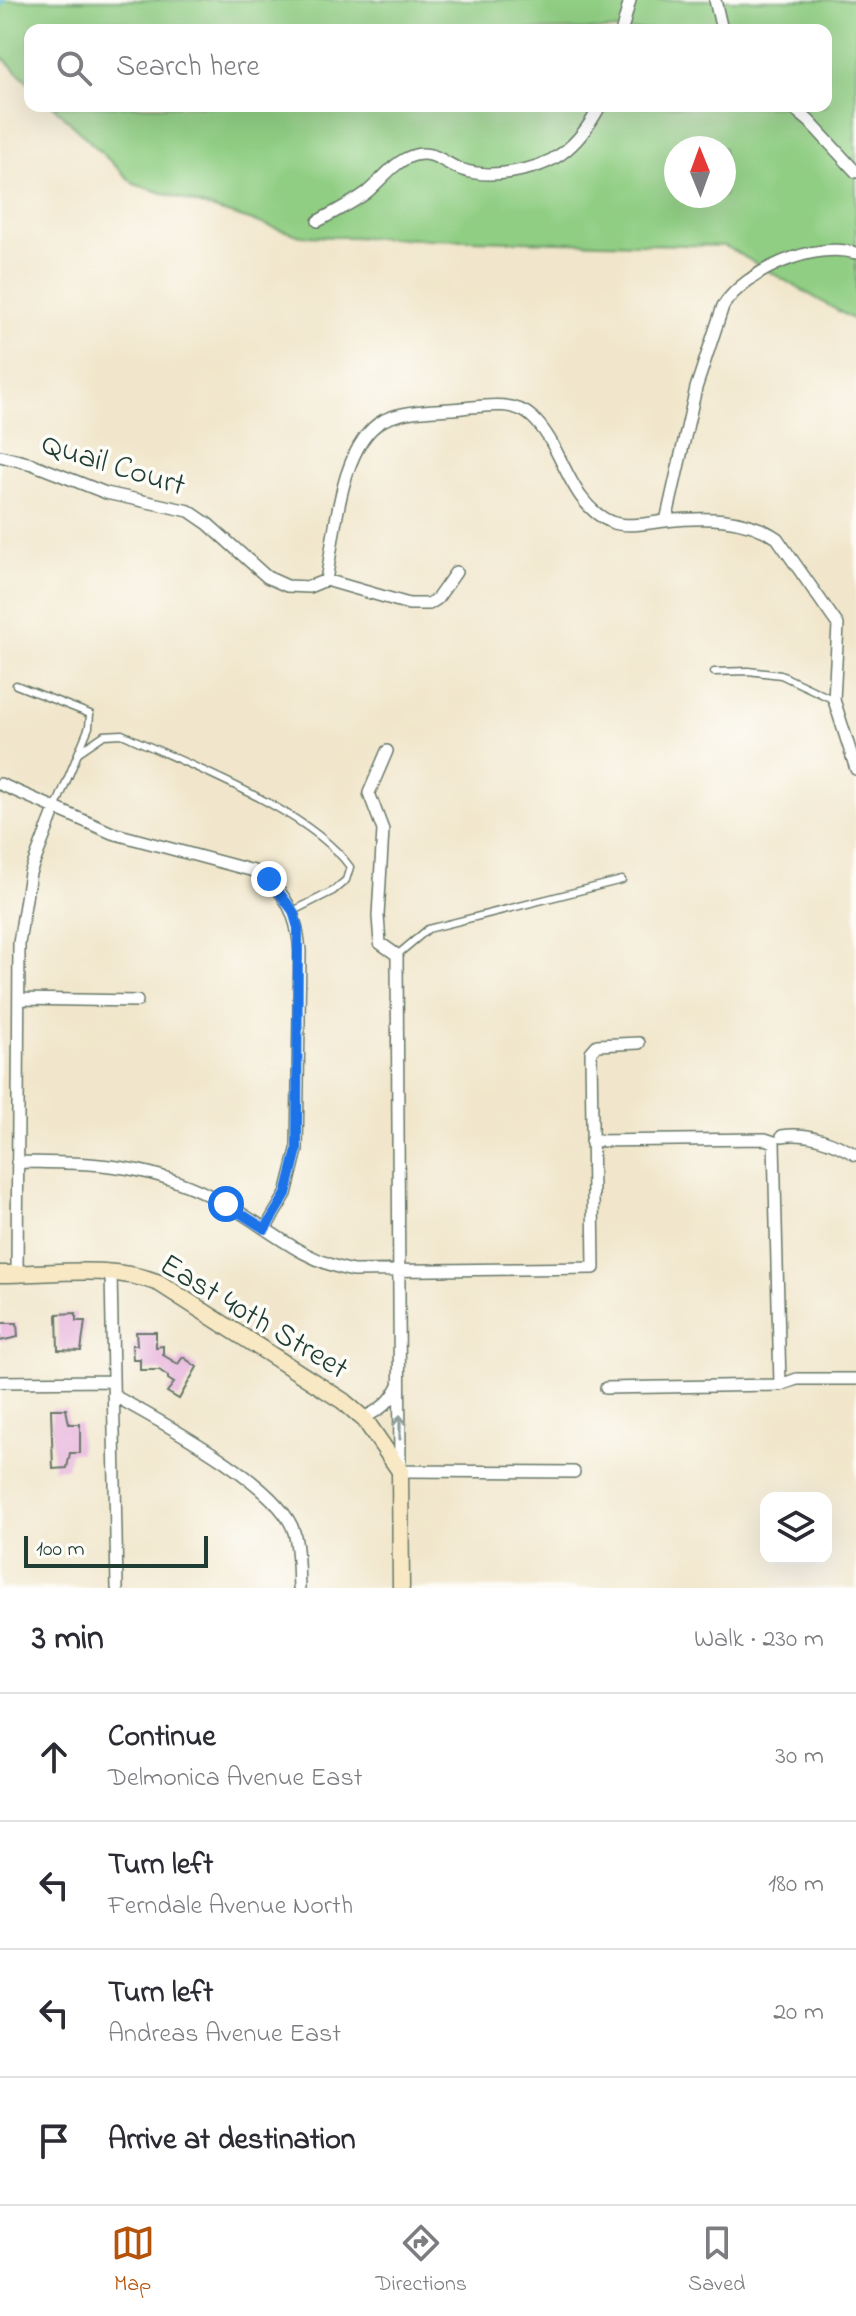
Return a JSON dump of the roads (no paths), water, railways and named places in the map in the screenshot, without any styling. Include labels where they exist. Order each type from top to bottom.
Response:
[{"type":"main road","name":"East 40th Street","points":[[8,1274],[111,1272],[137,1275],[159,1283],[343,1401],[363,1418],[400,1471]]},
{"type":"main road","points":[[400,1471],[401,1588]]},
{"type":"street","points":[[624,24],[630,0]]},
{"type":"street","points":[[715,0],[721,24]]},
{"type":"street","points":[[318,221],[365,193],[413,156],[429,154],[460,169],[489,175],[524,169],[546,161],[568,148],[596,112]]},
{"type":"street","points":[[798,112],[856,172]]},
{"type":"street","points":[[666,521],[696,388],[723,306],[729,297],[751,277],[802,255],[832,249],[856,253]]},
{"type":"street","points":[[326,580],[347,470],[357,446],[367,433],[384,421],[408,414],[500,405],[527,412],[542,429],[580,494],[594,511],[612,522],[622,525],[700,519],[740,522],[766,530],[777,538],[838,625],[834,700],[856,769]]},
{"type":"street","name":"Quail Court","points":[[0,456],[32,464],[106,493],[189,511],[267,577],[287,586],[309,587],[326,580],[419,605],[437,599],[456,572]]},
{"type":"street","points":[[387,751],[369,793],[383,830],[378,916],[380,943],[397,955],[400,1471],[574,1472]]},
{"type":"street","points":[[0,784],[112,833],[254,871],[269,879],[293,911],[300,951],[297,1150],[286,1194],[265,1229]]},
{"type":"street","points":[[8,1274],[17,1162],[22,909],[30,873],[55,809]]},
{"type":"street","points":[[19,999],[137,1001]]},
{"type":"street","points":[[17,1162],[81,1162],[142,1169],[191,1186],[226,1204],[325,1265],[353,1271],[594,1268],[591,1141],[593,1047],[639,1043]]},
{"type":"street","points":[[591,1141],[778,1139],[794,1134],[821,1138],[856,1155]]},
{"type":"street","points":[[778,1139],[780,1385]]},
{"type":"street","points":[[111,1272],[117,1588]]},
{"type":"street","points":[[606,1388],[780,1385],[797,1379],[856,1379]]},
{"type":"street","points":[[0,1382],[113,1381]]},
{"type":"street","points":[[363,1418],[381,1409],[400,1384]]},
{"type":"street","points":[[113,1395],[229,1466],[265,1493],[285,1514],[294,1531],[299,1588]]},
{"type":"lane","points":[[714,672],[748,671],[781,675],[834,700]]},
{"type":"lane","points":[[16,685],[90,714],[89,727],[55,809]]},
{"type":"lane","points":[[79,752],[104,735],[122,734],[282,810],[318,834],[342,855],[350,867],[346,880],[333,891],[293,911]]},
{"type":"lane","points":[[397,955],[428,929],[622,880]]},
{"type":"waterway","points":[[0,6],[4,0]]}]
